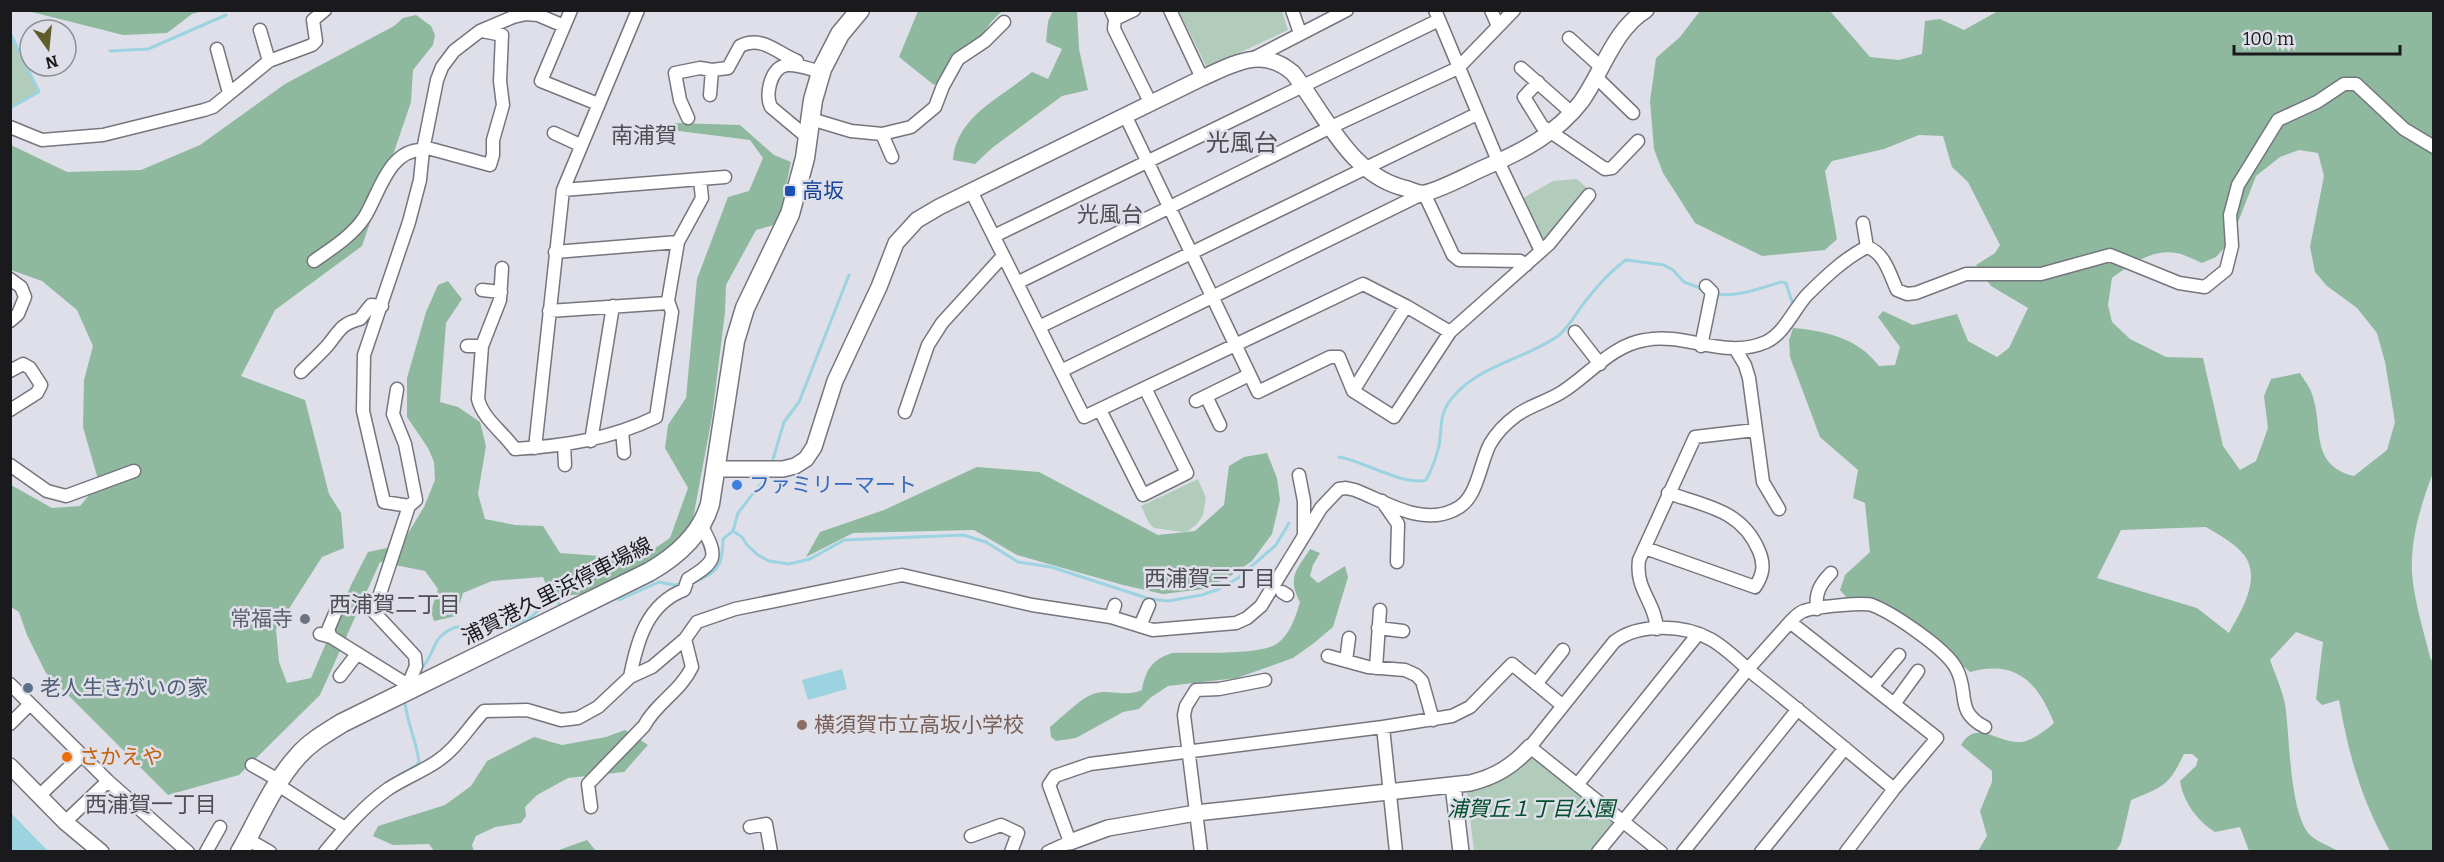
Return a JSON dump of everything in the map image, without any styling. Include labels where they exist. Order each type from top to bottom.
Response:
[{"type":"main road","name":"浦賀港久里浜停車場線","points":[[243,845],[296,758],[316,739],[409,687],[663,564],[684,547],[701,525],[710,504],[735,341],[748,299],[790,214],[801,178],[820,72],[840,34],[860,10]]},
{"type":"street","points":[[10,127],[42,140],[103,135],[204,110],[213,106],[269,61],[312,45],[316,41],[313,20],[325,10]]},
{"type":"street","points":[[571,10],[541,81],[598,104]]},
{"type":"street","points":[[535,448],[563,190],[638,10]]},
{"type":"street","points":[[1134,10],[1113,15],[1114,29],[1150,104]]},
{"type":"street","points":[[1170,10],[1202,78]]},
{"type":"street","points":[[1292,10],[1300,33]]},
{"type":"street","points":[[716,469],[783,469],[795,466],[806,459],[814,447],[835,381],[879,287],[896,243],[917,220],[971,191],[1202,78],[1254,58],[1347,10]]},
{"type":"street","points":[[1491,10],[1498,26]]},
{"type":"street","points":[[1017,283],[1331,127],[1458,68],[1514,10]]},
{"type":"street","points":[[1061,371],[1424,193],[1498,161],[1550,133],[1572,112],[1599,73],[1621,35],[1646,10]]},
{"type":"street","points":[[409,506],[384,502],[363,411],[364,355],[415,201],[437,80],[442,67],[454,51],[480,31],[526,14],[538,15],[564,26]]},
{"type":"street","points":[[994,236],[1304,86],[1437,15],[1477,114],[1541,251]]},
{"type":"street","points":[[820,72],[787,64],[776,70],[769,89],[769,103],[802,133],[810,127],[882,134],[911,127],[935,107],[958,59],[985,41],[1004,22]]},
{"type":"street","points":[[260,30],[269,61]]},
{"type":"street","points":[[314,261],[349,235],[364,218],[382,178],[415,150],[424,149],[490,165],[493,140],[502,105],[500,81],[502,35],[480,31]]},
{"type":"street","points":[[1569,38],[1633,113]]},
{"type":"street","points":[[688,118],[680,100],[675,73],[700,68],[712,70],[728,68],[740,46],[758,42],[767,44],[797,62],[798,65]]},
{"type":"street","points":[[217,49],[229,93]]},
{"type":"street","points":[[1254,58],[1283,64],[1304,86],[1331,127],[1364,168],[1376,177],[1397,187],[1424,193]]},
{"type":"street","points":[[1521,68],[1572,112]]},
{"type":"street","points":[[710,95],[712,70]]},
{"type":"street","points":[[1538,82],[1524,97],[1542,126],[1605,169],[1612,168],[1638,141]]},
{"type":"street","points":[[326,852],[345,828],[385,791],[436,762],[455,746],[468,727],[484,711],[527,710],[561,720],[578,718],[598,707],[630,677],[652,667],[685,639],[697,622],[735,609],[902,575],[1032,605],[1113,611],[1140,627],[1153,630],[1236,623],[1247,618],[1261,606],[1321,508],[1339,489],[1346,488],[1421,516],[1456,510],[1471,493],[1489,446],[1507,423],[1519,413],[1560,393],[1615,352],[1646,339],[1666,338],[1701,346],[1736,350],[1770,340],[1807,295],[1852,254],[1867,247],[1876,250],[1882,258],[1897,290],[1907,294],[1916,293],[1966,274],[2041,274],[2110,255],[2179,283],[2205,286],[2226,270],[2232,246],[2230,214],[2238,185],[2278,120],[2317,102],[2344,84],[2356,84],[2404,129],[2433,147]]},
{"type":"street","points":[[1039,327],[1477,114]]},
{"type":"street","points":[[1126,117],[1258,392],[1330,357],[1339,357],[1353,391],[1394,417],[1450,332],[1541,251],[1589,195]]},
{"type":"street","points":[[554,133],[580,146]]},
{"type":"street","points":[[882,134],[892,157]]},
{"type":"street","points":[[563,190],[725,177]]},
{"type":"street","points":[[502,268],[500,300],[482,346],[473,395],[489,420],[507,437],[515,449],[591,441],[656,417],[672,312],[668,303],[678,242],[702,198],[700,180]]},
{"type":"street","points":[[971,191],[1084,417],[1363,284],[1450,332]]},
{"type":"street","points":[[1424,193],[1453,255],[1459,260],[1520,261],[1526,265]]},
{"type":"street","points":[[1863,223],[1867,247]]},
{"type":"street","points":[[555,252],[678,242]]},
{"type":"street","points":[[905,412],[928,345],[937,330],[1003,256]]},
{"type":"street","points":[[10,279],[21,287],[25,297],[18,314],[10,321]]},
{"type":"street","points":[[1701,346],[1712,292],[1706,286]]},
{"type":"street","points":[[482,290],[501,292]]},
{"type":"street","points":[[549,311],[668,303]]},
{"type":"street","points":[[301,372],[329,344],[336,332],[348,322],[360,319],[371,305],[382,306]]},
{"type":"street","points":[[591,441],[613,306]]},
{"type":"street","points":[[1353,391],[1406,306]]},
{"type":"street","points":[[1575,332],[1600,364]]},
{"type":"street","points":[[467,346],[482,346]]},
{"type":"street","points":[[1736,350],[1746,365],[1749,378],[1763,482],[1779,509]]},
{"type":"street","points":[[10,371],[23,364],[30,368],[41,385],[37,393],[10,410]]},
{"type":"street","points":[[1220,425],[1201,399],[1249,375]]},
{"type":"street","points":[[339,604],[326,635],[409,687],[416,666],[415,656],[374,612],[409,506],[416,500],[405,444],[393,414],[397,388]]},
{"type":"street","points":[[1100,410],[1143,495],[1187,473],[1145,388]]},
{"type":"street","points":[[1657,629],[1654,610],[1638,581],[1639,560],[1695,437],[1755,430]]},
{"type":"street","points":[[622,431],[624,453]]},
{"type":"street","points":[[564,444],[566,465]]},
{"type":"street","points":[[10,465],[47,491],[66,496],[134,471]]},
{"type":"street","points":[[1299,475],[1304,501],[1304,534]]},
{"type":"street","points":[[1645,548],[1755,587],[1763,570],[1760,552],[1744,525],[1726,513],[1668,493]]},
{"type":"street","points":[[1382,500],[1398,524],[1397,562]]},
{"type":"street","points":[[630,677],[635,652],[660,602],[684,590],[685,584],[707,567],[713,556],[712,547],[701,525]]},
{"type":"street","points":[[1817,609],[1817,593],[1821,584],[1831,573]]},
{"type":"street","points":[[1599,852],[1748,669],[1802,611],[1870,604],[1899,619],[1947,656],[1957,669],[1962,685],[1963,700],[1972,720],[1985,727]]},
{"type":"street","points":[[1140,627],[1149,605]]},
{"type":"street","points":[[1376,668],[1380,609]]},
{"type":"street","points":[[652,615],[663,622]]},
{"type":"street","points":[[1790,622],[1937,738],[1846,852]]},
{"type":"street","points":[[1378,628],[1403,631]]},
{"type":"street","points":[[1048,852],[1108,828],[1196,813],[1453,785],[1484,779],[1512,766],[1530,747],[1614,642],[1642,629],[1688,631],[1710,639],[1894,789]]},
{"type":"street","points":[[1577,785],[1698,634]]},
{"type":"street","points":[[1346,661],[1348,638]]},
{"type":"street","points":[[591,807],[588,784],[644,726],[648,717],[685,683],[692,667],[685,639]]},
{"type":"street","points":[[1536,684],[1563,650]]},
{"type":"street","points":[[340,676],[357,654]]},
{"type":"street","points":[[1872,687],[1899,655]]},
{"type":"street","points":[[1328,656],[1376,668],[1405,670],[1416,675],[1422,681],[1433,720]]},
{"type":"street","points":[[1070,842],[1049,785],[1055,776],[1090,764],[1383,727],[1452,716],[1470,707],[1512,664],[1562,705]]},
{"type":"street","points":[[1894,704],[1918,671]]},
{"type":"street","points":[[1201,852],[1184,715],[1186,706],[1196,690],[1220,689],[1265,680]]},
{"type":"street","points":[[10,684],[108,781],[188,852]]},
{"type":"street","points":[[10,724],[30,704]]},
{"type":"street","points":[[1683,852],[1798,709]]},
{"type":"street","points":[[1383,727],[1396,852]]},
{"type":"street","points":[[1530,747],[1661,852]]},
{"type":"street","points":[[1761,852],[1845,748]]},
{"type":"street","points":[[39,796],[82,755]]},
{"type":"street","points":[[252,765],[345,828]]},
{"type":"street","points":[[10,766],[65,822],[101,852]]},
{"type":"street","points":[[65,822],[108,781]]},
{"type":"street","points":[[1453,785],[1461,852]]},
{"type":"street","points":[[750,827],[766,824],[771,852]]},
{"type":"street","points":[[971,836],[1001,825],[1018,833],[1011,852]]},
{"type":"street","points":[[206,852],[220,827]]},
{"type":"street","points":[[243,845],[270,852]]},
{"type":"green space","points":[[28,11],[203,11],[192,14],[167,33],[123,35],[78,24],[78,18],[56,18]]},
{"type":"green space","points":[[918,11],[1002,11],[991,22],[959,69],[934,85],[899,57]]},
{"type":"green space","points":[[1053,11],[1077,11],[1079,49],[1088,90],[1062,96],[992,148],[975,164],[953,160],[962,131],[982,109],[1032,72],[1048,79],[1062,49],[1046,42],[1048,21]]},
{"type":"green space","points":[[1179,11],[1282,11],[1288,30],[1207,68]]},
{"type":"green space","points":[[1700,11],[1830,11],[1870,57],[1899,60],[1922,54],[1925,21],[1940,19],[1964,30],[1998,11],[2433,11],[2434,470],[2416,526],[2412,571],[2418,610],[2433,661],[2433,851],[2390,851],[2364,796],[2347,741],[2339,700],[2322,705],[2316,699],[2323,642],[2296,632],[2270,660],[2285,704],[2294,792],[2303,824],[2310,835],[2338,851],[2249,851],[2240,827],[2215,832],[2197,816],[2184,796],[2180,781],[2196,766],[2198,759],[2192,754],[2184,754],[2174,773],[2164,784],[2131,800],[2121,843],[2116,851],[1978,851],[1987,836],[1980,811],[1992,782],[1992,771],[1961,745],[1967,737],[1974,733],[1988,734],[2013,742],[2030,740],[2054,723],[2041,696],[2024,678],[2001,669],[1970,672],[1920,629],[1849,600],[1840,590],[1845,575],[1870,552],[1865,503],[1853,498],[1858,470],[1820,437],[1790,357],[1789,340],[1793,328],[1817,331],[1851,342],[1871,356],[1879,366],[1895,365],[1900,347],[1878,317],[1883,311],[1913,325],[1957,314],[1968,341],[1997,357],[2009,348],[2028,308],[1991,286],[1976,265],[1995,253],[2000,245],[1968,182],[1952,167],[1943,136],[1919,135],[1884,149],[1832,161],[1825,171],[1837,239],[1825,250],[1762,256],[1695,223],[1663,173],[1654,149],[1650,101],[1656,58],[1680,37]],"holes":[[[2299,150],[2318,153],[2324,176],[2310,247],[2315,272],[2327,286],[2357,308],[2377,333],[2385,362],[2395,422],[2387,450],[2354,476],[2340,471],[2324,454],[2312,394],[2300,373],[2271,379],[2264,396],[2268,428],[2256,461],[2240,470],[2223,446],[2203,358],[2166,357],[2130,339],[2112,322],[2108,305],[2112,278],[2141,259],[2167,252],[2202,263],[2216,257],[2231,240],[2256,176],[2280,157]],[[2206,527],[2236,547],[2249,564],[2251,574],[2248,595],[2229,633],[2197,608],[2097,578],[2121,530]]]},
{"type":"green space","points":[[416,15],[431,26],[435,35],[433,45],[413,70],[411,102],[362,246],[275,310],[241,376],[305,400],[329,494],[341,513],[344,548],[322,557],[276,629],[279,662],[287,683],[311,678],[352,583],[368,552],[401,545],[424,507],[435,480],[434,462],[428,448],[407,417],[407,378],[426,312],[438,285],[448,281],[462,299],[446,323],[440,402],[458,407],[480,422],[486,446],[478,494],[485,519],[515,525],[543,526],[560,553],[639,559],[670,538],[688,488],[665,448],[668,425],[686,398],[697,279],[728,197],[749,191],[763,158],[750,140],[671,130],[675,123],[740,125],[774,155],[791,162],[778,224],[756,230],[726,285],[725,312],[712,417],[692,524],[664,554],[590,594],[551,596],[543,577],[492,581],[463,593],[456,616],[434,621],[431,611],[438,589],[425,571],[380,562],[320,695],[239,775],[168,795],[46,673],[27,635],[19,612],[11,607],[11,485],[52,508],[80,506],[99,483],[83,427],[84,380],[93,346],[77,310],[42,281],[11,270],[11,145],[67,172],[141,170],[200,145],[285,84],[394,26],[403,18]]},
{"type":"green space","points":[[10,33],[18,50],[18,78],[32,78],[39,93],[10,107]]},
{"type":"green space","points":[[1577,179],[1588,189],[1548,240],[1541,239],[1523,198],[1553,181]]},
{"type":"green space","points":[[1267,453],[1277,478],[1280,500],[1272,534],[1252,561],[1229,577],[1204,589],[1163,594],[1123,585],[1017,555],[974,530],[853,533],[806,557],[820,532],[884,510],[977,467],[1039,472],[1158,535],[1195,531],[1224,505],[1229,466],[1244,457]]},
{"type":"green space","points":[[1198,479],[1206,498],[1203,515],[1197,524],[1188,531],[1182,532],[1154,528],[1149,523],[1141,506]]},
{"type":"green space","points":[[1310,549],[1320,553],[1310,576],[1318,583],[1345,566],[1348,577],[1333,627],[1314,643],[1293,658],[1237,678],[1168,686],[1139,709],[1123,712],[1076,738],[1056,741],[1051,737],[1050,727],[1088,696],[1099,692],[1130,693],[1142,690],[1151,666],[1165,655],[1243,652],[1270,647],[1278,643],[1289,630],[1297,613],[1300,602],[1294,586],[1295,574]]},
{"type":"green space","points":[[625,730],[648,745],[624,772],[568,778],[537,795],[525,807],[526,816],[521,823],[495,827],[476,836],[472,845],[474,851],[434,851],[429,844],[393,845],[373,836],[378,826],[445,805],[471,786],[487,761],[534,737],[562,745],[606,737]]},
{"type":"green space","name":"浦賀丘１丁目公園","points":[[1532,756],[1610,817],[1614,826],[1590,851],[1474,851],[1467,793],[1505,776]]},
{"type":"green space","points":[[587,840],[596,851],[556,851]]},
{"type":"water","points":[[842,669],[847,689],[808,700],[802,680]]},
{"type":"water","points":[[11,813],[48,851],[11,851]]},
{"type":"waterway","points":[[110,51],[148,49],[226,15]]},
{"type":"waterway","points":[[10,33],[39,92],[10,108]]},
{"type":"waterway","points":[[1339,457],[1406,479],[1426,480],[1439,446],[1444,413],[1449,402],[1459,390],[1486,372],[1558,336],[1602,282],[1626,260],[1664,265],[1673,270],[1684,282],[1705,290]]},
{"type":"waterway","points":[[773,459],[784,422],[799,402],[849,275]]},
{"type":"waterway","points":[[1714,294],[1740,293],[1781,282],[1786,283],[1792,302]]},
{"type":"waterway","points":[[733,531],[738,513],[766,477]]},
{"type":"waterway","points":[[693,582],[708,576],[717,567],[722,556],[723,539],[733,531],[742,537],[758,555],[769,561],[789,564],[810,559],[844,540],[963,535],[986,542],[1018,562],[1051,567],[1150,599],[1168,601],[1202,595],[1219,589],[1238,578],[1276,545],[1289,523]]},
{"type":"waterway","points":[[619,600],[659,582],[683,584]]},
{"type":"waterway","points":[[420,670],[441,636],[456,627],[510,625],[526,620],[550,602],[556,601],[563,607]]},
{"type":"waterway","points":[[390,781],[417,765],[419,761],[405,704]]},
{"type":"place","name":"高坂","points":[[790,191]]},
{"type":"place","name":"ファミリーマート","points":[[737,485]]},
{"type":"place","name":"常福寺","points":[[305,619]]},
{"type":"place","name":"老人生きがいの家","points":[[28,688]]},
{"type":"place","name":"横須賀市立高坂小学校","points":[[802,725]]},
{"type":"place","name":"さかえや","points":[[67,757]]},
{"type":"district","name":"南浦賀","points":[[644,135]]},
{"type":"district","name":"光風台","points":[[1242,143]]},
{"type":"district","name":"光風台","points":[[1110,214]]},
{"type":"district","name":"西浦賀三丁目","points":[[1210,578]]},
{"type":"district","name":"西浦賀二丁目","points":[[395,604]]},
{"type":"district","name":"西浦賀一丁目","points":[[151,804]]}]
